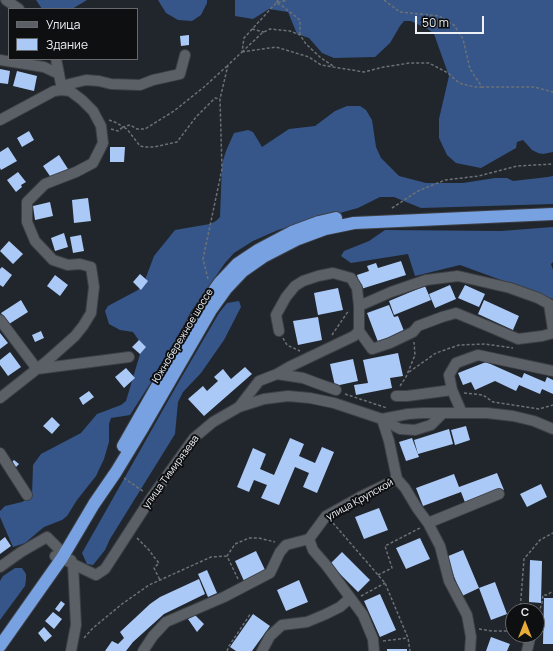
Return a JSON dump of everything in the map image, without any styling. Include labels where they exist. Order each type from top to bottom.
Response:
[{"type":"highway","name":"Южнобережное шоссе","points":[[0,633],[60,556],[212,293],[237,264],[258,250],[292,232],[319,222],[348,216],[553,207]]},
{"type":"highway","name":"Южнобережное шоссе","points":[[0,646],[116,472],[211,310],[226,289],[243,271],[263,257],[298,239],[325,229],[354,223],[553,214]]},
{"type":"street","points":[[6,0],[18,8]]},
{"type":"street","points":[[0,120],[61,88],[86,80],[111,84],[140,85],[153,80],[180,74],[185,55]]},
{"type":"street","points":[[0,60],[44,67],[59,74]]},
{"type":"street","points":[[56,60],[61,88]]},
{"type":"street","points":[[0,398],[37,369],[75,336],[91,313],[94,287],[91,267],[80,264],[68,264],[53,260],[35,241],[27,222],[27,202],[45,184],[76,172],[93,163],[103,143],[101,126],[93,111],[82,100],[61,88]]},
{"type":"street","points":[[279,331],[276,315],[286,297],[295,286],[303,281],[333,273],[351,278],[357,288],[359,331],[372,349],[390,343],[413,332],[418,326],[456,313],[518,339],[553,333]]},
{"type":"street","points":[[359,306],[391,292],[426,280],[458,276],[510,288],[538,298],[548,304],[553,330]]},
{"type":"street","points":[[0,320],[37,369]]},
{"type":"street","points":[[240,407],[259,381],[277,374],[354,336],[359,331]]},
{"type":"street","points":[[462,412],[453,394],[449,375],[456,363],[478,355],[553,371]]},
{"type":"street","points":[[37,369],[129,357]]},
{"type":"street","points":[[277,374],[303,378],[336,390]]},
{"type":"street","points":[[396,396],[453,394]]},
{"type":"street","name":"улица Тимирязева","points":[[72,564],[96,575],[105,568],[151,498],[194,438],[213,422],[240,407],[264,399],[288,396],[310,398],[334,403],[382,419],[400,429]]},
{"type":"street","points":[[397,479],[389,441],[382,419],[416,413],[487,413],[513,416],[534,421],[553,429]]},
{"type":"street","points":[[389,441],[400,429],[415,430],[431,425],[443,413]]},
{"type":"street","points":[[0,453],[27,495]]},
{"type":"street","name":"улица Крупской","points":[[308,539],[326,516],[397,479],[405,488],[428,523],[440,546],[449,581],[467,614],[471,637],[470,651]]},
{"type":"street","points":[[428,523],[499,494]]},
{"type":"street","points":[[0,567],[21,552],[47,537],[60,556],[72,564]]},
{"type":"street","points":[[143,651],[153,636],[166,622],[224,597],[270,573],[280,552],[286,545],[308,539],[313,550],[363,615],[373,639],[374,646]]},
{"type":"street","points":[[60,556],[72,564]]},
{"type":"street","points":[[71,651],[76,625],[72,564]]},
{"type":"street","points":[[262,651],[270,636],[282,625],[307,622],[340,607],[351,600]]},
{"type":"path","points":[[242,52],[244,38],[278,0]]},
{"type":"path","points":[[276,3],[287,0]]},
{"type":"path","points":[[384,0],[400,12],[439,16],[454,25],[463,39],[470,69],[482,87]]},
{"type":"path","points":[[276,3],[281,5],[300,20],[300,35],[306,44],[321,58],[334,67]]},
{"type":"path","points":[[252,29],[264,32]]},
{"type":"path","points":[[102,130],[110,128],[118,131],[123,127],[130,125],[137,129],[145,129],[174,111],[204,87],[264,32],[270,29],[290,31],[300,35]]},
{"type":"path","points":[[242,52],[276,47],[309,57],[321,65],[364,72],[410,62],[429,63],[448,73],[460,83],[475,87],[534,87],[553,92]]},
{"type":"path","points":[[212,293],[203,260],[222,169],[220,99],[228,65]]},
{"type":"path","points":[[98,120],[107,120],[117,123],[127,129],[140,146],[154,147],[177,142],[196,117],[215,98],[220,99]]},
{"type":"path","points":[[392,208],[418,191],[445,180],[480,176],[517,166],[553,164]]},
{"type":"path","points":[[330,338],[342,322],[349,309],[359,306]]},
{"type":"path","points":[[279,331],[287,345],[303,352]]},
{"type":"path","points":[[396,396],[416,355],[413,332]]},
{"type":"path","points":[[336,390],[388,408],[394,416]]},
{"type":"path","points":[[453,394],[463,393],[483,395],[493,402],[539,410],[553,405]]},
{"type":"path","points":[[116,472],[151,498]]},
{"type":"path","points":[[326,516],[385,583],[408,638],[410,651]]},
{"type":"path","points":[[378,575],[392,568],[385,546],[428,523]]},
{"type":"path","points":[[130,532],[149,550],[159,563],[154,568],[160,580]]},
{"type":"path","points":[[521,603],[524,559],[540,540],[553,533]]},
{"type":"path","points":[[82,639],[122,604],[149,585],[211,557],[226,556],[235,544],[249,538],[259,538],[286,545]]},
{"type":"path","points":[[226,556],[242,588]]},
{"type":"path","points":[[351,600],[385,583]]},
{"type":"path","points":[[542,603],[543,595],[553,591]]},
{"type":"path","points":[[227,651],[251,613]]},
{"type":"path","points":[[469,627],[492,631],[505,631]]},
{"type":"path","points":[[374,646],[408,638]]},
{"type":"shaded area","points":[[36,0],[87,0],[74,8],[41,8]]},
{"type":"shaded area","points":[[158,0],[207,0],[207,3],[201,15],[192,21],[178,20],[166,13]]},
{"type":"shaded area","points":[[235,0],[553,0],[553,152],[543,154],[538,153],[532,150],[523,140],[517,142],[516,148],[481,168],[456,163],[447,155],[439,138],[439,119],[449,76],[434,34],[411,21],[404,21],[390,43],[375,57],[334,58],[322,53],[309,38],[297,34],[288,12],[269,9],[253,19],[235,16]]},
{"type":"shaded area","points":[[347,106],[360,106],[366,110],[372,120],[376,147],[381,158],[399,176],[426,183],[463,183],[495,178],[507,178],[513,181],[553,176],[553,204],[421,208],[394,197],[380,197],[358,208],[278,230],[253,241],[234,253],[225,263],[190,313],[173,348],[130,415],[111,418],[109,424],[109,442],[104,459],[96,476],[77,500],[67,516],[62,520],[44,527],[25,543],[13,547],[0,517],[0,511],[5,506],[22,502],[32,496],[33,465],[41,454],[81,433],[97,414],[121,405],[126,401],[140,354],[140,342],[133,332],[120,330],[109,324],[105,311],[108,306],[138,290],[145,280],[154,256],[175,230],[210,224],[220,217],[222,164],[234,133],[248,130],[253,132],[262,147],[289,129],[315,126],[335,111]]},
{"type":"shaded area","points":[[553,227],[553,262],[551,264],[553,270],[553,299],[460,265],[415,276],[408,254],[351,263],[341,256],[344,251],[369,241],[385,230],[501,231]]},
{"type":"shaded area","points":[[239,301],[241,307],[224,340],[201,373],[183,392],[178,402],[175,434],[110,539],[105,550],[93,565],[87,564],[82,553],[177,385],[219,313],[227,303]]},
{"type":"shaded area","points":[[15,568],[22,568],[26,574],[25,586],[0,620],[0,581],[3,576]]},
{"type":"building","points":[[189,35],[189,45],[181,46],[180,36]]},
{"type":"building","points":[[0,69],[10,71],[8,84],[0,83]]},
{"type":"building","points":[[17,71],[37,76],[34,91],[13,86]]},
{"type":"building","points":[[29,131],[34,140],[22,147],[17,138]]},
{"type":"building","points":[[8,147],[17,161],[1,170],[0,152]]},
{"type":"building","points":[[110,147],[125,147],[124,162],[110,162]]},
{"type":"building","points":[[59,155],[68,169],[52,179],[43,166]]},
{"type":"building","points":[[18,172],[26,182],[21,185],[22,187],[16,192],[7,180]]},
{"type":"building","points":[[88,198],[91,221],[74,223],[72,200]]},
{"type":"building","points":[[50,202],[53,216],[35,220],[33,206]]},
{"type":"building","points":[[64,233],[68,247],[55,251],[51,238]]},
{"type":"building","points":[[81,235],[84,251],[73,253],[70,237]]},
{"type":"building","points":[[9,241],[23,254],[13,264],[0,251]]},
{"type":"building","points":[[401,261],[406,275],[361,289],[357,275],[369,271],[367,266],[376,263],[378,268]]},
{"type":"building","points":[[2,267],[12,275],[3,287],[0,285],[0,269]]},
{"type":"building","points":[[140,274],[148,281],[141,290],[133,282]]},
{"type":"building","points":[[55,275],[68,285],[60,296],[47,286]]},
{"type":"building","points":[[450,285],[456,299],[435,308],[429,294]]},
{"type":"building","points":[[465,285],[485,294],[479,307],[458,298]]},
{"type":"building","points":[[425,286],[431,300],[394,315],[389,301]]},
{"type":"building","points":[[338,288],[343,310],[318,315],[314,293]]},
{"type":"building","points":[[21,300],[28,312],[9,324],[1,313]]},
{"type":"building","points":[[484,300],[519,316],[513,330],[478,314]]},
{"type":"building","points":[[389,305],[394,317],[398,316],[404,331],[378,342],[367,313]]},
{"type":"building","points":[[318,317],[322,340],[298,345],[293,321]]},
{"type":"building","points":[[41,331],[44,338],[35,342],[32,335]]},
{"type":"building","points":[[0,333],[8,343],[0,349]]},
{"type":"building","points":[[139,340],[146,347],[140,354],[132,347]]},
{"type":"building","points":[[10,352],[21,367],[8,376],[0,365],[0,360]]},
{"type":"building","points":[[398,353],[403,376],[390,378],[392,388],[356,395],[354,385],[368,383],[363,360]]},
{"type":"building","points":[[353,359],[358,381],[335,386],[330,364]]},
{"type":"building","points":[[486,362],[522,378],[524,373],[545,382],[547,377],[553,380],[553,394],[542,389],[540,394],[519,385],[516,391],[495,381],[475,390],[471,382],[463,385],[458,373]]},
{"type":"building","points":[[245,367],[252,374],[204,416],[188,399],[203,386],[207,391],[218,381],[214,377],[223,369],[231,379]]},
{"type":"building","points":[[126,368],[135,378],[124,388],[115,377]]},
{"type":"building","points":[[89,391],[94,397],[83,405],[79,398]]},
{"type":"building","points":[[52,417],[60,425],[52,434],[43,426]]},
{"type":"building","points":[[466,426],[470,440],[455,445],[451,430]]},
{"type":"building","points":[[449,429],[453,444],[418,454],[414,440]]},
{"type":"building","points":[[290,438],[304,444],[299,456],[315,463],[322,447],[334,452],[317,493],[303,487],[309,473],[295,467],[279,505],[261,498],[267,485],[254,480],[249,492],[237,487],[253,448],[266,454],[260,469],[274,475]]},
{"type":"building","points":[[412,438],[419,457],[406,461],[399,442]]},
{"type":"building","points":[[14,460],[19,464],[15,468],[10,464]]},
{"type":"building","points":[[497,473],[504,490],[466,505],[461,492],[423,506],[416,488],[454,474],[459,487]]},
{"type":"building","points":[[541,484],[547,497],[527,507],[520,494]]},
{"type":"building","points":[[379,508],[388,530],[364,539],[355,517]]},
{"type":"building","points":[[5,537],[11,546],[0,554],[0,541]]},
{"type":"building","points":[[420,538],[430,559],[406,569],[396,548]]},
{"type":"building","points":[[463,550],[479,588],[462,596],[446,557]]},
{"type":"building","points":[[256,551],[266,572],[244,581],[235,561]]},
{"type":"building","points":[[342,552],[370,580],[358,592],[330,564]]},
{"type":"building","points":[[530,560],[542,561],[541,603],[529,602]]},
{"type":"building","points":[[207,570],[217,593],[208,597],[198,574]]},
{"type":"building","points":[[199,579],[205,594],[164,614],[133,642],[126,651],[105,651],[112,641],[118,644],[124,638],[120,632],[150,604],[160,597]]},
{"type":"building","points":[[299,580],[308,602],[286,611],[277,590]]},
{"type":"building","points":[[495,582],[505,609],[505,615],[491,620],[479,588]]},
{"type":"building","points":[[380,594],[396,630],[380,637],[364,601]]},
{"type":"building","points":[[544,598],[553,598],[553,644],[543,644],[545,643]]},
{"type":"building","points":[[61,601],[65,604],[59,612],[55,609]]},
{"type":"building","points":[[53,612],[62,619],[54,629],[45,621]]},
{"type":"building","points":[[253,614],[270,626],[252,651],[236,651],[230,647]]},
{"type":"building","points":[[195,615],[204,624],[197,632],[188,619]]},
{"type":"building","points":[[44,627],[52,636],[45,642],[38,633]]},
{"type":"building","points":[[491,637],[510,644],[507,651],[486,651]]},
{"type":"building","points":[[387,649],[407,649],[407,651],[387,651]]}]
